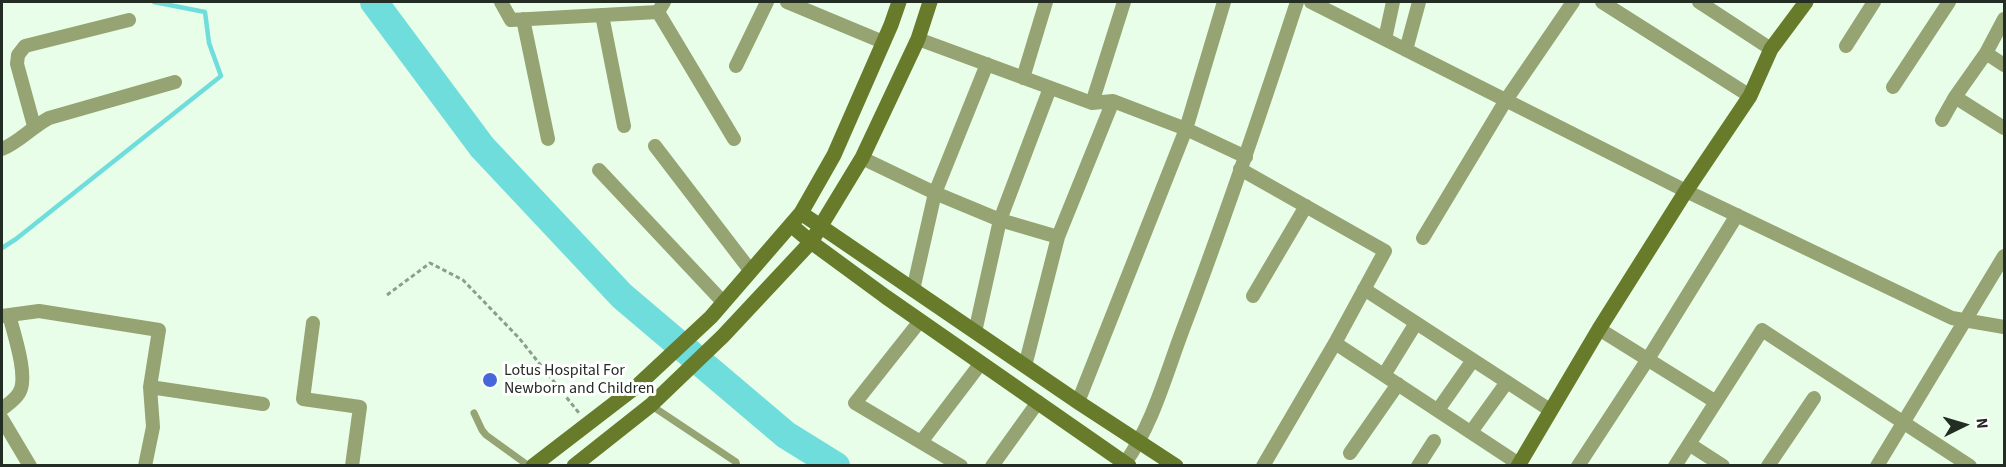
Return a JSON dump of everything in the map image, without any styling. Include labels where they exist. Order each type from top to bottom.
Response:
[{"type":"street","points":[[501,2],[511,20],[602,15],[661,7],[734,139]]},
{"type":"street","points":[[736,66],[767,2]]},
{"type":"street","points":[[787,2],[884,42]]},
{"type":"street","points":[[531,465],[637,386],[711,317],[796,219],[834,155],[884,42],[899,2]]},
{"type":"street","points":[[574,465],[651,405],[723,336],[811,242],[862,158],[918,39],[930,2]]},
{"type":"street","points":[[1023,78],[1046,2]]},
{"type":"street","points":[[1092,103],[1124,2]]},
{"type":"street","points":[[1078,402],[1186,129],[1224,2]]},
{"type":"street","points":[[796,219],[811,242],[920,321],[1127,464],[1139,443],[1189,312],[1243,163],[1297,2]]},
{"type":"street","points":[[1311,2],[1686,191],[1952,318],[2004,327]]},
{"type":"street","points":[[1385,39],[1393,2]]},
{"type":"street","points":[[1406,50],[1419,2]]},
{"type":"street","points":[[1423,238],[1506,100],[1573,2]]},
{"type":"street","points":[[1602,2],[1750,96]]},
{"type":"street","points":[[1699,2],[1771,49]]},
{"type":"street","points":[[1335,343],[1518,465],[1599,329],[1686,191],[1750,96],[1771,49],[1806,2]]},
{"type":"street","points":[[1846,46],[1874,2]]},
{"type":"street","points":[[1893,87],[1949,2]]},
{"type":"street","points":[[602,15],[624,126]]},
{"type":"street","points":[[1942,120],[1986,53],[2004,19]]},
{"type":"street","points":[[34,126],[17,64],[18,55],[25,46],[129,20]]},
{"type":"street","points":[[523,20],[548,139]]},
{"type":"street","points":[[918,39],[1092,103],[1113,101],[1186,129],[1243,163],[1306,206],[1385,251],[1335,343],[1263,465]]},
{"type":"street","points":[[1986,53],[2004,65]]},
{"type":"street","points":[[912,290],[935,193],[987,64]]},
{"type":"street","points":[[2,149],[10,146],[34,126],[49,118],[175,82]]},
{"type":"street","points":[[975,332],[1000,220],[1050,88]]},
{"type":"street","points":[[1955,97],[2004,128]]},
{"type":"street","points":[[1025,366],[1058,237],[1113,101]]},
{"type":"street","points":[[655,146],[750,270]]},
{"type":"street","points":[[862,158],[935,193],[1000,220],[1058,237]]},
{"type":"street","points":[[599,170],[723,302]]},
{"type":"street","points":[[1253,296],[1306,206]]},
{"type":"street","points":[[1578,465],[1648,359],[1737,216]]},
{"type":"street","points":[[796,219],[821,227],[1139,443],[1176,465]]},
{"type":"street","points":[[1877,465],[2004,256]]},
{"type":"street","points":[[1364,289],[1550,410]]},
{"type":"street","points":[[2,409],[14,401],[21,392],[24,380],[5,315],[39,311],[159,330],[150,387],[153,427],[145,465]]},
{"type":"street","points":[[920,321],[855,403],[961,465]]},
{"type":"street","points":[[313,323],[303,399],[360,407],[352,465]]},
{"type":"street","points":[[1384,375],[1416,323]]},
{"type":"street","points":[[1599,329],[1716,402]]},
{"type":"street","points":[[1675,465],[1762,330],[1970,465]]},
{"type":"street","points":[[1438,410],[1473,360]]},
{"type":"street","points":[[921,442],[981,363]]},
{"type":"street","points":[[1471,432],[1507,382]]},
{"type":"street","points":[[1350,453],[1398,384]]},
{"type":"street","points":[[150,387],[263,404]]},
{"type":"street","points":[[1768,465],[1814,398]]},
{"type":"street","points":[[992,465],[1038,402]]},
{"type":"street","points":[[2,419],[30,465]]},
{"type":"street","points":[[1418,465],[1434,441]]},
{"type":"street","points":[[1689,444],[1723,465]]},
{"type":"lane","points":[[651,405],[736,462],[737,465]]},
{"type":"lane","points":[[474,413],[486,435],[531,465]]},
{"type":"path","points":[[387,294],[430,263],[463,280],[519,338],[588,424]]},
{"type":"waterway","points":[[2,248],[221,76],[209,43],[205,12],[154,2]]},
{"type":"waterway","points":[[374,2],[482,147],[622,296],[786,435],[836,466]]},
{"type":"place","name":"Lotus Hospital For Newborn and Children","points":[[490,380]]}]
